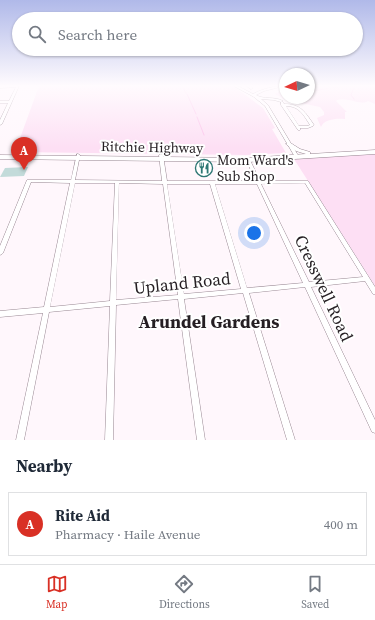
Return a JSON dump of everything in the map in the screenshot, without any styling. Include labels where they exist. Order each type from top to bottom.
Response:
[{"type":"main road","points":[[289,144],[298,150],[308,153]]},
{"type":"main road","name":"Ritchie Highway","points":[[162,157],[296,156],[308,153],[375,148]]},
{"type":"main road","name":"Ritchie Highway","points":[[0,154],[248,160],[375,152]]},
{"type":"main road","name":"Ritchie Highway","points":[[0,157],[77,156]]},
{"type":"street","points":[[1,121],[9,107]]},
{"type":"street","points":[[266,107],[296,156]]},
{"type":"street","points":[[284,107],[298,128],[310,127],[312,125],[298,107]]},
{"type":"street","points":[[20,440],[77,156]]},
{"type":"street","points":[[162,157],[200,440]]},
{"type":"street","name":"Cresswell Road","points":[[248,160],[375,429]]},
{"type":"street","points":[[0,253],[29,181],[212,183],[306,182],[375,292]]},
{"type":"street","points":[[109,440],[117,182]]},
{"type":"street","points":[[212,183],[291,440]]},
{"type":"street","name":"Upland Road","points":[[0,314],[46,311],[367,279]]},
{"type":"shaded area","points":[[32,107],[261,107],[275,128],[272,129],[286,153],[246,155],[15,152]]},
{"type":"shaded area","points":[[318,107],[342,107],[347,112],[345,112],[345,119],[335,119],[325,122],[321,127],[317,118],[324,115],[324,112]]},
{"type":"shaded area","points":[[375,153],[375,286],[294,159]]},
{"type":"building","points":[[28,167],[24,176],[0,177],[5,168]]},
{"type":"waterway","points":[[193,107],[196,114]]},
{"type":"waterway","points":[[197,117],[204,135]]},
{"type":"place","name":"Mom Ward's Sub Shop","points":[[204,168]]},
{"type":"place","name":"Rite Aid","points":[[24,170]]},
{"type":"district","name":"Arundel Gardens","points":[[209,321]]}]
